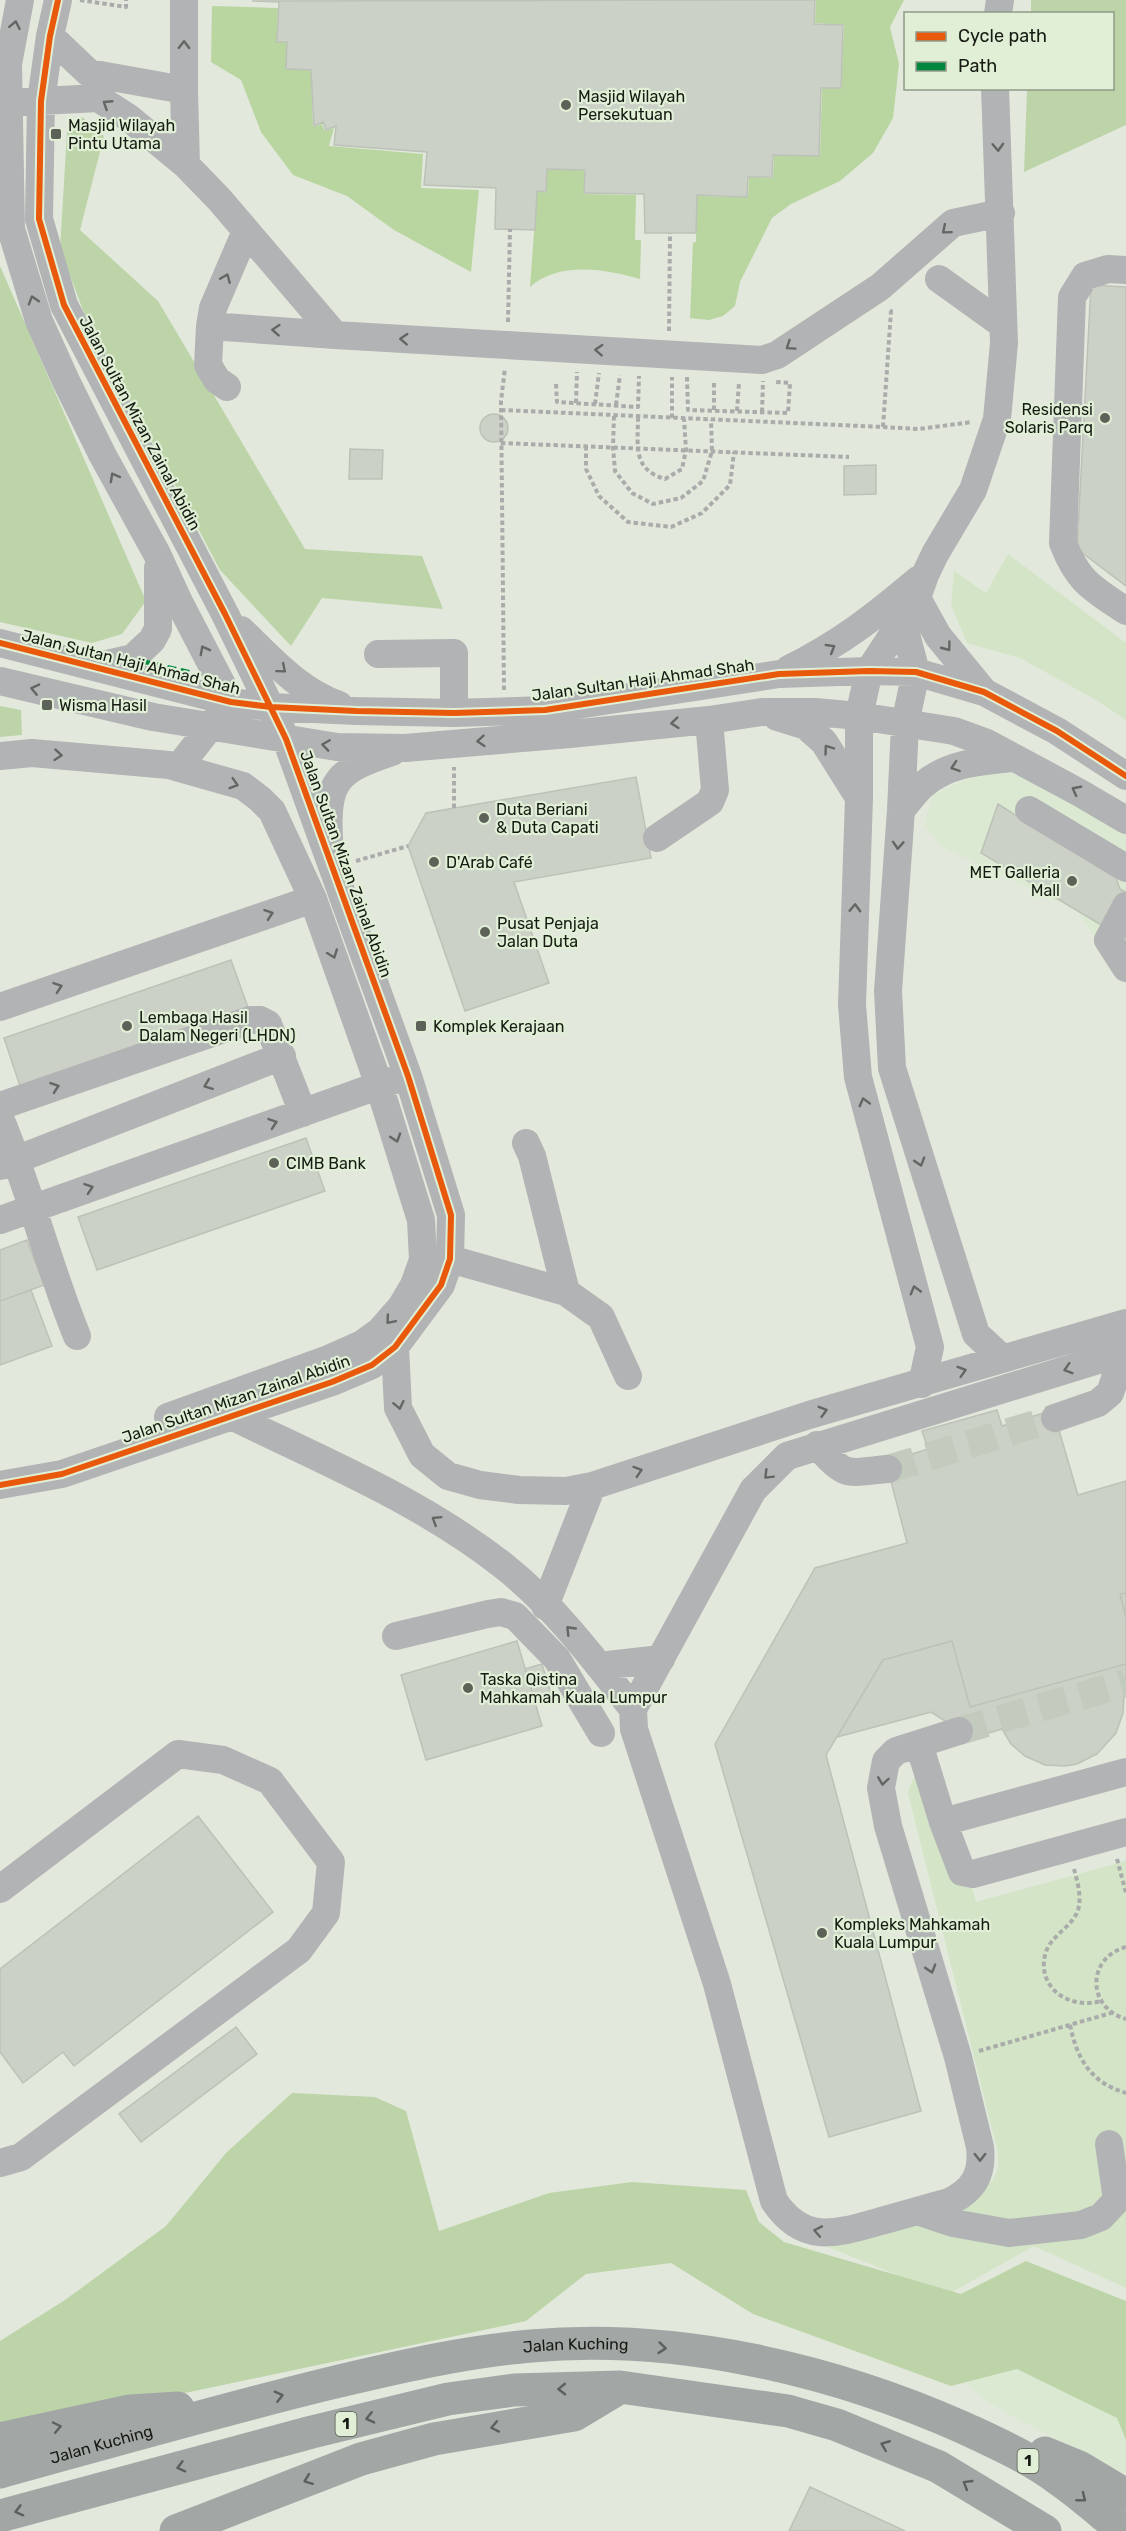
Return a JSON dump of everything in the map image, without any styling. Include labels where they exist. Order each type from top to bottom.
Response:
[{"type":"highway","name":"Jalan Kuching","points":[[0,2472],[247,2403],[457,2355],[533,2346],[618,2344],[692,2351],[766,2362],[921,2409],[991,2441],[1057,2478],[1123,2531]]},
{"type":"highway","name":"1","points":[[0,2516],[312,2432],[448,2399],[514,2390],[620,2387],[788,2411],[837,2426],[939,2467],[1045,2531]]},
{"type":"highway","points":[[188,2526],[361,2459],[434,2439],[574,2415],[620,2387]]},
{"type":"highway","points":[[0,2439],[130,2411],[247,2403]]},
{"type":"highway","points":[[921,2409],[1079,2467],[1126,2495]]},
{"type":"highway","points":[[40,2531],[78,2496]]},
{"type":"street","points":[[20,0],[8,64],[12,229],[39,321],[102,454],[158,554],[179,602],[231,702],[174,766]]},
{"type":"street","points":[[80,0],[72,10],[54,17],[89,73],[183,90]]},
{"type":"street","points":[[184,0],[183,90],[186,165]]},
{"type":"street","name":"Jalan Sultan Mizan Zainal Abidin","points":[[0,1485],[62,1474],[332,1382],[372,1365],[395,1347],[441,1285],[450,1259],[451,1215],[343,860],[225,614],[63,305],[39,219],[41,101],[54,17]]},
{"type":"street","points":[[922,1384],[930,1347],[858,1077],[852,1005],[859,798],[858,716],[869,671],[915,597],[973,490],[997,419],[1004,343],[995,90]]},
{"type":"street","points":[[8,103],[98,98],[129,118],[186,165],[246,231],[334,335]]},
{"type":"street","points":[[210,326],[507,345],[680,364],[762,360],[777,355],[880,287],[953,223],[1001,213]]},
{"type":"street","points":[[227,387],[217,380],[208,365],[210,326],[213,308],[246,231]]},
{"type":"street","points":[[1126,270],[1108,268],[1085,276],[1072,297],[1063,543],[1071,564],[1084,582],[1126,611]]},
{"type":"street","points":[[939,279],[1003,325]]},
{"type":"street","points":[[97,667],[133,658],[152,640],[158,629],[158,554]]},
{"type":"street","points":[[915,597],[916,672],[904,724],[901,810],[888,991],[892,1068],[976,1334],[1003,1359]]},
{"type":"street","points":[[779,674],[827,650],[915,597]]},
{"type":"street","points":[[915,597],[938,636],[984,692]]},
{"type":"street","points":[[225,614],[272,661],[311,694],[356,711]]},
{"type":"street","name":"Jalan Sultan Haji Ahmad Shah","points":[[0,643],[231,702],[271,707],[356,711],[454,713],[545,710],[779,674],[916,672],[984,692],[1057,731],[1126,776]]},
{"type":"street","points":[[378,654],[454,653],[454,713]]},
{"type":"street","points":[[0,681],[153,717],[337,747],[405,748],[709,720],[762,712],[815,712],[858,716],[954,731],[987,743],[1126,820]]},
{"type":"street","points":[[762,712],[806,726],[824,742],[859,798]]},
{"type":"street","points":[[153,717],[164,728],[169,739],[174,766]]},
{"type":"street","points":[[657,838],[710,802],[716,790],[709,720]]},
{"type":"street","points":[[343,860],[328,813],[332,789],[345,775],[359,765],[405,748]]},
{"type":"street","name":"Jalan Sultan Mizan Zainal Abidin","points":[[0,756],[32,753],[174,766],[243,786],[272,811],[313,899],[380,1085],[422,1220],[423,1260],[414,1285],[401,1306],[380,1331],[362,1344],[326,1360],[0,1477]]},
{"type":"street","points":[[901,810],[922,785],[941,772],[968,763],[1012,758]]},
{"type":"street","points":[[1029,810],[1126,868]]},
{"type":"street","points":[[1,1004],[313,899]]},
{"type":"street","points":[[1126,906],[1108,940],[1126,967]]},
{"type":"street","points":[[0,1106],[250,1020],[260,1020],[268,1024],[303,1113]]},
{"type":"street","points":[[9,1163],[282,1056]]},
{"type":"street","points":[[0,1220],[408,1076]]},
{"type":"street","points":[[0,1118],[9,1163],[34,1208],[62,1300],[77,1336]]},
{"type":"street","points":[[526,1143],[532,1156],[566,1292]]},
{"type":"street","points":[[450,1259],[566,1292],[601,1317],[628,1376]]},
{"type":"street","points":[[395,1347],[398,1408],[422,1455],[448,1476],[480,1485],[519,1490],[566,1491],[592,1486],[809,1415],[1126,1323]]},
{"type":"street","points":[[1055,1418],[1098,1403],[1110,1393],[1125,1350]]},
{"type":"street","points":[[959,1731],[896,1751],[886,1761],[881,1788],[888,1826],[958,2058],[980,2147],[981,2162],[978,2176],[961,2196],[917,2211],[837,2233],[821,2233],[799,2227],[782,2213],[774,2201],[717,1984],[634,1729],[633,1709],[753,1490],[787,1456],[1125,1350]]},
{"type":"street","points":[[231,1416],[407,1502],[506,1568],[574,1633],[633,1709]]},
{"type":"street","points":[[817,1445],[839,1469],[853,1472],[888,1469]]},
{"type":"street","points":[[545,1606],[592,1486]]},
{"type":"street","points":[[396,1636],[488,1614],[501,1612],[515,1616],[557,1659],[601,1733]]},
{"type":"street","points":[[599,1666],[661,1659]]},
{"type":"street","points":[[919,1744],[943,1822],[962,1872],[973,1874],[1118,1834]]},
{"type":"street","points":[[0,1889],[178,1754],[223,1760],[270,1781],[331,1862],[326,1913],[299,1950],[21,2157],[0,2163]]},
{"type":"street","points":[[943,1822],[1126,1772]]},
{"type":"street","points":[[917,2211],[952,2223],[1009,2234],[1081,2225],[1101,2217],[1117,2200],[1109,2144]]},
{"type":"path","points":[[80,0],[126,7],[126,0]]},
{"type":"path","points":[[504,691],[501,410],[507,345],[510,229]]},
{"type":"path","points":[[670,233],[669,330],[680,364],[688,410],[788,413],[790,384],[770,381]]},
{"type":"path","points":[[884,310],[891,311],[884,427]]},
{"type":"path","points":[[672,418],[680,364]]},
{"type":"path","points":[[576,403],[578,369]]},
{"type":"path","points":[[595,404],[599,370]]},
{"type":"path","points":[[616,405],[620,371]]},
{"type":"path","points":[[556,384],[557,402],[638,407],[639,372]]},
{"type":"path","points":[[714,376],[714,410]]},
{"type":"path","points":[[738,411],[739,378]]},
{"type":"path","points":[[762,412],[763,380]]},
{"type":"path","points":[[501,410],[920,429],[997,419]]},
{"type":"path","points":[[614,416],[615,471],[632,493],[653,504],[681,498],[703,481],[711,451],[711,420]]},
{"type":"path","points":[[638,417],[638,458],[651,474],[665,478],[682,469],[686,450],[684,419]]},
{"type":"path","points":[[501,443],[849,457]]},
{"type":"path","points":[[586,446],[586,469],[598,496],[628,522],[670,527],[702,513],[730,485],[735,452]]},
{"type":"path","points":[[454,760],[454,808]]},
{"type":"path","points":[[343,860],[408,846]]},
{"type":"path","points":[[1118,1834],[1126,1893]]},
{"type":"path","points":[[1070,1847],[1080,1905],[1072,1919],[1048,1945],[1044,1967],[1048,1982],[1067,2001],[1081,2004],[1101,2001]]},
{"type":"path","points":[[1126,1947],[1107,1957],[1100,1966],[1096,1986],[1101,2001],[1111,2013],[1126,2019]]},
{"type":"path","points":[[958,2058],[1111,2013]]},
{"type":"path","points":[[1070,2025],[1077,2054],[1090,2073],[1100,2082],[1126,2093]]},
{"type":"shaded area","points":[[816,0],[904,0],[890,27],[899,64],[893,118],[873,153],[840,181],[791,204],[772,218],[740,282],[735,306],[723,316],[709,320],[689,318],[692,243],[696,242],[697,196],[748,197],[749,177],[773,178],[774,155],[820,156],[822,88],[841,88],[844,25],[815,23]]},
{"type":"shaded area","points":[[1031,0],[1126,0],[1126,125],[1024,172],[1027,90],[1114,90],[1114,12],[1031,12]]},
{"type":"shaded area","points":[[212,6],[278,8],[277,42],[287,42],[311,70],[313,127],[322,124],[325,131],[334,128],[329,146],[423,154],[421,188],[479,190],[471,272],[394,230],[347,196],[293,175],[261,132],[241,80],[211,62]]},
{"type":"shaded area","points":[[82,117],[104,136],[80,230],[158,301],[305,549],[422,556],[443,609],[322,598],[291,646],[220,570],[84,313],[60,249],[67,132]]},
{"type":"shaded area","points":[[547,169],[584,170],[584,194],[636,195],[635,240],[641,240],[640,279],[598,270],[569,270],[555,273],[530,287],[537,192],[546,192]]},
{"type":"shaded area","points":[[0,266],[146,601],[122,634],[92,643],[0,622]]},
{"type":"shaded area","points":[[1008,554],[1126,643],[1126,720],[1098,701],[1020,658],[967,643],[951,605],[954,571],[986,593]]},
{"type":"shaded area","points":[[0,706],[21,710],[22,735],[0,737]]},
{"type":"shaded area","points":[[1013,768],[1126,833],[1126,984],[1077,911],[941,846],[924,824],[933,795],[969,778]]},
{"type":"shaded area","points":[[924,1762],[944,1786],[976,1902],[1126,1861],[1126,2288],[1034,2246],[947,2295],[828,2247],[892,2232],[978,2193],[993,2180],[998,2167],[998,2153],[908,1793],[912,1781]]},
{"type":"shaded area","points":[[292,2093],[375,2097],[406,2111],[439,2231],[549,2193],[632,2182],[746,2190],[759,2222],[784,2242],[961,2294],[1026,2261],[1126,2301],[1126,2440],[1117,2418],[1017,2369],[951,2386],[753,2314],[671,2263],[586,2274],[526,2321],[0,2432],[0,2341],[65,2300],[166,2226],[226,2153]]},
{"type":"shaded area","points":[[1126,2305],[1126,2474],[988,2402],[969,2386],[954,2356]]},
{"type":"pier","points":[[690,240],[693,240],[690,321],[686,318]]},
{"type":"building","name":"Masjid Wilayah Persekutuan","points":[[815,0],[814,24],[843,25],[841,88],[821,88],[819,156],[773,155],[772,177],[748,177],[747,197],[697,195],[696,233],[645,233],[644,194],[584,193],[585,170],[547,169],[546,192],[537,191],[535,230],[495,229],[496,188],[424,185],[427,152],[334,145],[336,126],[326,130],[323,122],[314,126],[311,70],[286,69],[287,42],[277,42],[279,2],[252,1]]},
{"type":"building","name":"Residensi Solaris Parq","points":[[1091,285],[1126,287],[1126,586],[1077,549]]},
{"type":"building","points":[[494,414],[504,418],[508,428],[504,438],[494,442],[484,438],[480,428],[484,418]]},
{"type":"building","points":[[350,449],[383,450],[382,479],[349,479]]},
{"type":"building","points":[[876,465],[876,494],[844,495],[844,466]]},
{"type":"building","name":"Pusat Penjaja Jalan Duta","points":[[636,777],[651,858],[514,882],[549,983],[465,1011],[408,846],[426,813]]},
{"type":"building","name":"MET Galleria Mall","points":[[998,804],[1116,878],[1120,889],[1126,892],[1126,954],[1103,926],[981,853]]},
{"type":"building","name":"Lembaga Hasil Dalam Negeri (LHDN)","points":[[231,960],[250,1013],[22,1092],[4,1038]]},
{"type":"building","points":[[306,1138],[325,1191],[97,1270],[78,1217]]},
{"type":"building","points":[[27,1240],[44,1285],[0,1301],[0,1250]]},
{"type":"building","points":[[31,1290],[52,1346],[0,1365],[0,1301]]},
{"type":"building","name":"Kompleks Mahkamah Kuala Lumpur","points":[[997,1410],[1002,1426],[1053,1410],[1078,1495],[1126,1481],[1126,1593],[1120,1594],[1126,1618],[1126,1664],[970,1707],[952,1641],[883,1660],[826,1755],[921,2111],[829,2137],[715,1744],[815,1568],[907,1543],[886,1462],[928,1449],[922,1431]]},
{"type":"building","points":[[1126,1593],[1126,1618],[1120,1594]]},
{"type":"building","name":"Taska Qistina Mahkamah Kuala Lumpur","points":[[517,1641],[542,1726],[426,1760],[401,1675]]},
{"type":"building","points":[[952,1641],[970,1707],[1126,1664],[1126,1695],[1116,1733],[1097,1754],[1077,1764],[1065,1766],[1045,1765],[1025,1756],[1011,1744],[1002,1729],[972,1738],[931,1712],[837,1737],[883,1660]]},
{"type":"building","points":[[542,1664],[552,1697],[535,1702],[525,1669]]},
{"type":"building","points":[[198,1816],[273,1912],[74,2066],[63,2052],[23,2083],[0,2052],[0,1969]]},
{"type":"building","points":[[236,2027],[257,2054],[141,2142],[119,2114]]},
{"type":"building","points":[[810,2487],[905,2531],[789,2531]]},
{"type":"tunnel","points":[[888,1469],[1055,1418]]},
{"type":"tunnel","points":[[959,1731],[1126,1683]]},
{"type":"marked path","points":[[141,661],[193,673]]},
{"type":"cycle path","points":[[0,1485],[62,1474],[332,1382],[372,1365],[395,1347],[441,1285],[450,1259],[451,1215],[408,1076],[286,739],[225,614],[64,305],[39,219],[41,101],[50,36],[58,0]]},
{"type":"cycle path","points":[[0,643],[231,702],[271,707],[356,711],[454,713],[545,710],[779,674],[916,672],[984,692],[1057,731],[1126,776]]},
{"type":"place","name":"Masjid Wilayah Persekutuan","points":[[566,105]]},
{"type":"place","name":"Masjid Wilayah Pintu Utama","points":[[56,134]]},
{"type":"place","name":"Residensi Solaris Parq","points":[[1105,418]]},
{"type":"place","name":"Wisma Hasil","points":[[47,705]]},
{"type":"place","name":"Duta Beriani & Duta Capati","points":[[484,818]]},
{"type":"place","name":"D'Arab Café","points":[[434,862]]},
{"type":"place","name":"MET Galleria Mall","points":[[1072,881]]},
{"type":"place","name":"Pusat Penjaja Jalan Duta","points":[[485,932]]},
{"type":"place","name":"Lembaga Hasil Dalam Negeri (LHDN)","points":[[127,1026]]},
{"type":"place","name":"Komplek Kerajaan","points":[[421,1026]]},
{"type":"place","name":"CIMB Bank","points":[[274,1163]]},
{"type":"place","name":"Taska Qistina Mahkamah Kuala Lumpur","points":[[468,1688]]},
{"type":"place","name":"Kompleks Mahkamah Kuala Lumpur","points":[[822,1933]]}]
